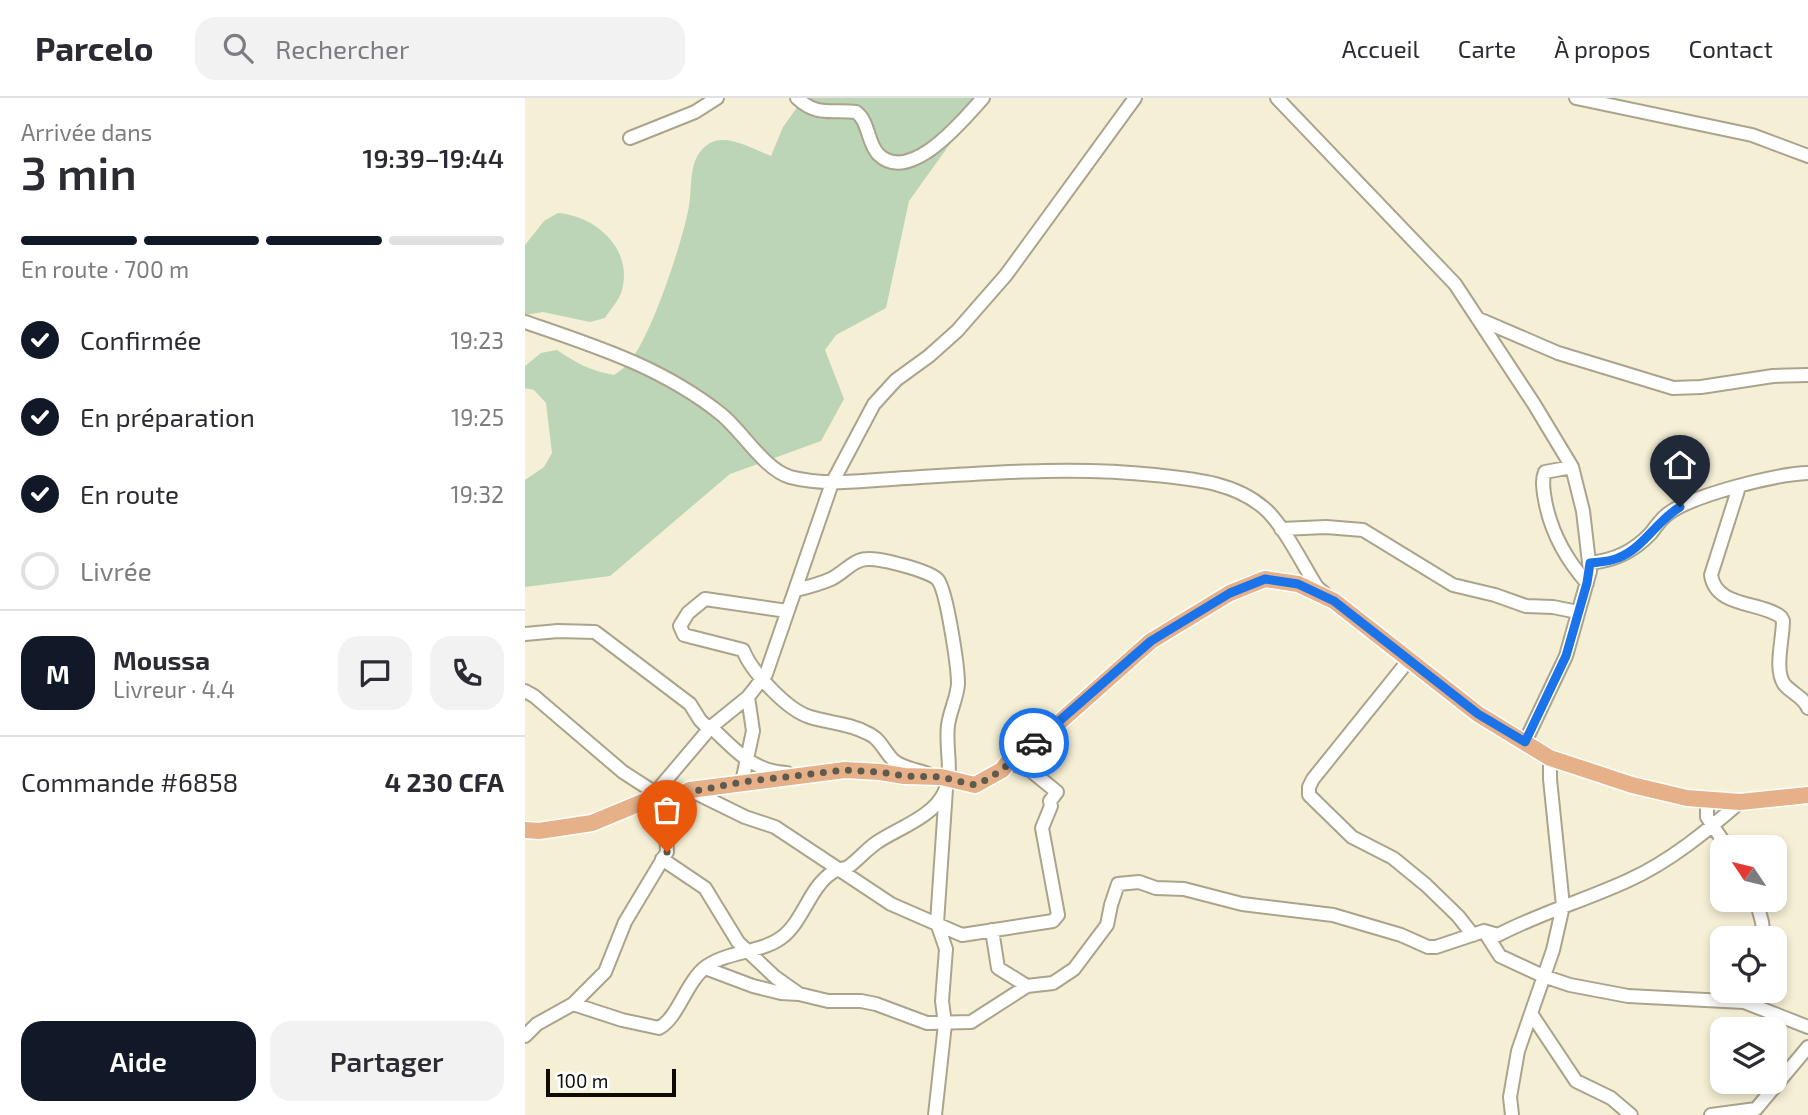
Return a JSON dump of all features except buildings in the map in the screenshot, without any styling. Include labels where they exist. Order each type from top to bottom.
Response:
[{"type":"main road","points":[[525,830],[539,831],[592,823],[653,796],[803,774],[862,770],[904,776],[944,777],[975,785],[992,777],[1048,733],[1151,641],[1230,593],[1260,579],[1298,584],[1334,601],[1478,714],[1551,758],[1632,785],[1707,801],[1739,802],[1808,795]]},
{"type":"street","points":[[630,138],[695,112],[717,98]]},
{"type":"street","points":[[797,98],[807,107],[820,112],[856,111],[863,118],[877,153],[883,158],[903,162],[923,156],[953,130],[983,98]]},
{"type":"street","points":[[653,796],[711,727],[748,697],[771,666],[787,611],[832,483],[874,404],[896,380],[957,331],[998,284],[1040,231],[1135,98]]},
{"type":"street","points":[[1277,98],[1455,284],[1571,467],[1583,511],[1590,563],[1587,583],[1566,656],[1525,742]]},
{"type":"street","points":[[1576,98],[1752,135],[1808,156]]},
{"type":"street","points":[[1478,318],[1558,353],[1672,388],[1701,387],[1773,376],[1808,375]]},
{"type":"street","points":[[525,323],[618,354],[660,375],[721,414],[749,440],[771,468],[790,477],[832,483],[1105,469],[1200,479],[1240,492],[1267,510],[1317,587],[1334,601]]},
{"type":"street","points":[[1571,467],[1545,472],[1545,497],[1552,529],[1563,552],[1587,583]]},
{"type":"street","points":[[1590,563],[1619,558],[1645,539],[1663,519],[1680,507],[1780,476],[1808,473]]},
{"type":"street","points":[[1739,487],[1711,575],[1712,582],[1724,596],[1781,617],[1782,681],[1806,702],[1808,708]]},
{"type":"street","points":[[1281,529],[1325,527],[1363,530],[1453,585],[1495,595],[1525,606],[1553,607],[1578,612]]},
{"type":"street","points":[[796,590],[834,578],[865,558],[908,568],[933,576],[939,581],[958,681],[948,725],[949,768],[944,777],[937,923],[946,949],[942,1001],[946,1024],[935,1115]]},
{"type":"street","points":[[787,611],[705,599],[688,613],[680,626],[684,635],[743,650],[762,680],[790,707],[802,714],[869,733],[898,764],[932,776],[944,777]]},
{"type":"street","points":[[525,634],[595,632],[690,704],[700,720],[747,761],[775,773],[803,774]]},
{"type":"street","points":[[1408,661],[1313,779],[1309,796],[1352,837],[1393,858],[1426,885],[1500,956],[1543,976],[1581,988],[1628,996],[1710,1000]]},
{"type":"street","points":[[525,691],[653,796],[666,830],[668,845],[625,922],[605,972],[573,1003],[537,1024],[525,1036]]},
{"type":"street","points":[[742,782],[753,731],[748,697]]},
{"type":"street","points":[[1512,1115],[1510,1097],[1518,1051],[1532,1015],[1563,906],[1550,779],[1551,758]]},
{"type":"street","points":[[690,790],[775,827],[891,904],[962,934],[1053,921],[1058,915],[1042,828],[1046,823],[1050,801],[1058,792],[1030,770],[1008,762]]},
{"type":"street","points":[[573,1003],[622,1020],[659,1028],[666,1024],[683,995],[705,968],[745,950],[769,945],[781,938],[792,928],[818,887],[836,869],[847,867],[877,842],[916,821],[944,794],[944,777]]},
{"type":"street","points":[[721,786],[721,804]]},
{"type":"street","points":[[1707,801],[1707,817],[1718,835]]},
{"type":"street","points":[[705,968],[781,993],[828,1001],[861,1001],[918,1020],[946,1024],[971,1022],[1027,986],[1053,983],[1074,969],[1107,925],[1118,884],[1139,882],[1156,888],[1204,893],[1242,904],[1332,915],[1401,935],[1428,947],[1436,947],[1478,933],[1498,935],[1629,880],[1712,827],[1739,802]]},
{"type":"street","points":[[662,859],[708,892],[734,937],[745,950],[799,994]]},
{"type":"street","points":[[992,930],[998,968],[1027,986]]},
{"type":"street","points":[[1747,1003],[1808,1027]]},
{"type":"street","points":[[1532,1015],[1576,1081],[1611,1098],[1631,1115]]},
{"type":"street","points":[[1711,1115],[1756,1109],[1808,1047]]},
{"type":"green space","points":[[802,98],[983,98],[909,201],[886,308],[836,335],[825,350],[844,399],[821,441],[730,474],[610,576],[525,587],[525,480],[544,467],[552,453],[546,403],[534,390],[525,388],[525,366],[541,353],[557,350],[584,366],[614,375],[627,365],[646,335],[673,265],[686,222],[692,172],[698,156],[710,143],[724,140],[771,156],[783,127]]},
{"type":"green space","points":[[558,213],[572,215],[598,228],[617,248],[624,275],[622,290],[605,318],[590,322],[543,312],[525,315],[525,245],[544,221]]},
{"type":"way so far","points":[[667,852],[666,830],[654,799],[742,782],[845,770],[941,777],[975,785],[1002,770],[1008,762],[1034,743]]},
{"type":"route","points":[[1034,743],[1151,641],[1230,593],[1260,579],[1293,582],[1334,601],[1478,714],[1525,742],[1566,656],[1590,563],[1619,558],[1645,539],[1669,513],[1680,507]]}]
